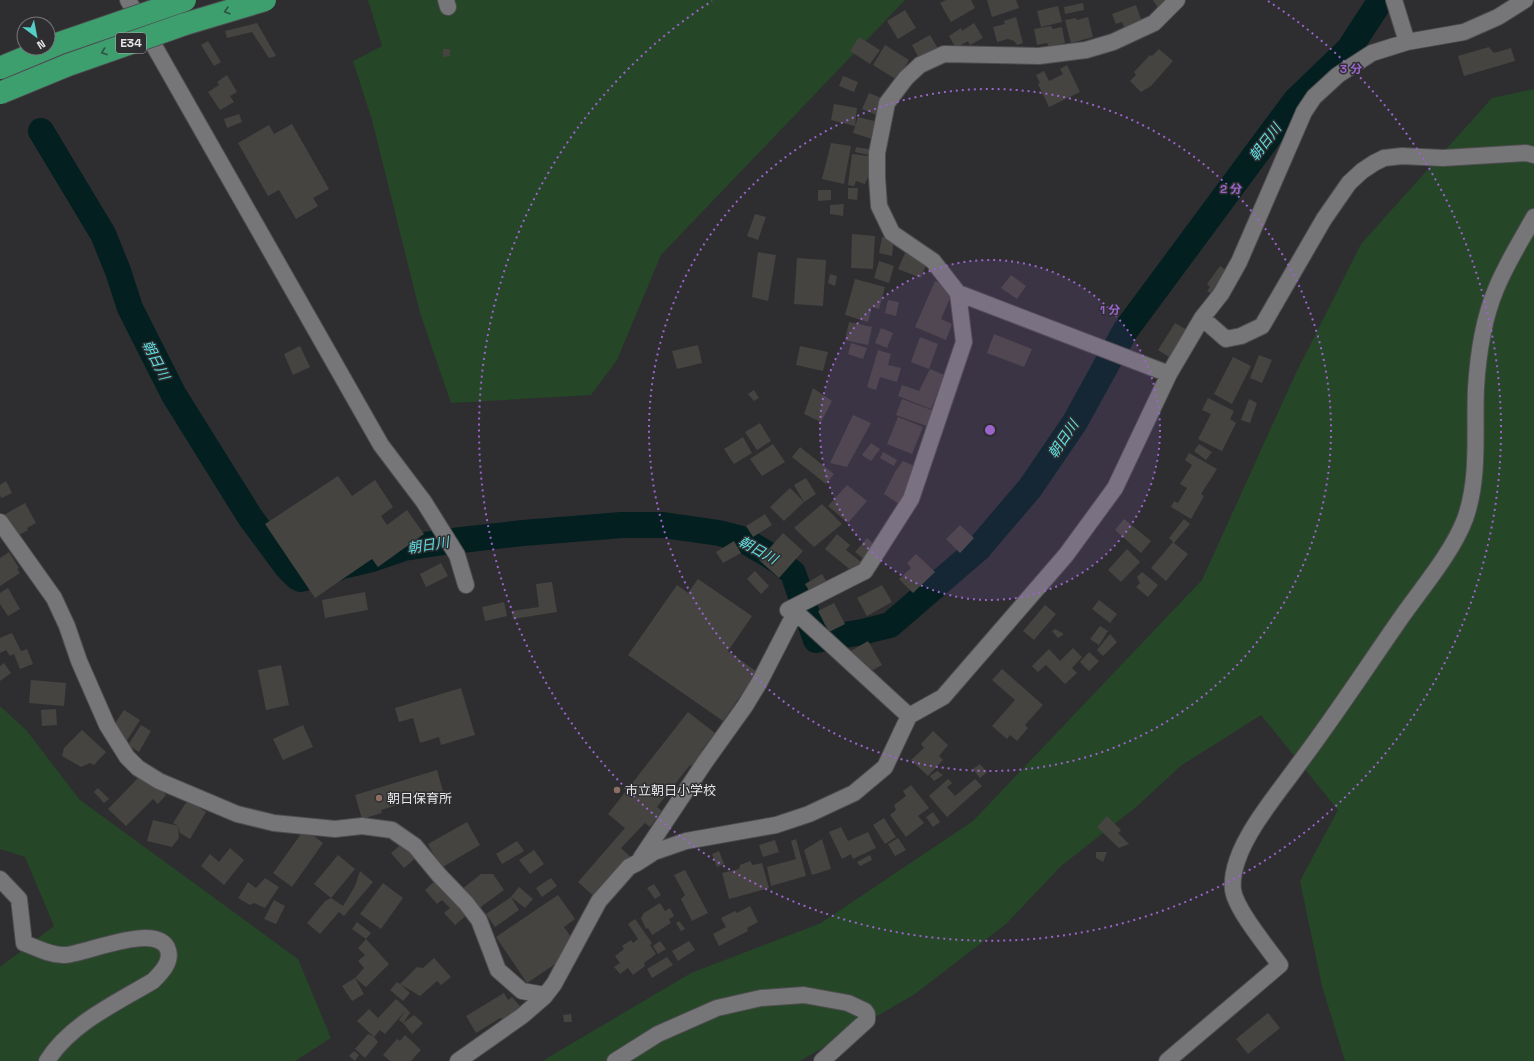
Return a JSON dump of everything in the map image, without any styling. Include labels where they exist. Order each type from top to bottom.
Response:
[{"type":"highway","name":"E34","points":[[0,68],[60,43],[185,0]]},
{"type":"highway","name":"E34","points":[[0,93],[68,65],[185,24],[265,0]]},
{"type":"street","points":[[128,0],[381,445],[424,502],[457,555],[466,585]]},
{"type":"street","points":[[1169,374],[958,293],[933,261],[892,233],[879,206],[877,153],[887,103],[906,78],[920,65],[944,54],[1039,56],[1086,50],[1113,42],[1154,22],[1176,0]]},
{"type":"street","points":[[1394,0],[1408,42]]},
{"type":"street","points":[[458,1061],[522,1016],[545,995],[554,984],[599,901],[629,867],[654,852],[686,841],[783,823],[809,814],[854,793],[885,767],[909,716],[943,697],[1066,555],[1115,488],[1169,374],[1202,318],[1221,294],[1239,262],[1304,112],[1314,98],[1338,75],[1372,53],[1408,42],[1464,32],[1498,17],[1526,0]]},
{"type":"street","points":[[1202,318],[1226,339],[1241,336],[1262,326],[1324,219],[1349,184],[1362,171],[1384,158],[1402,156],[1442,158],[1526,153],[1534,155]]},
{"type":"street","points":[[1167,1061],[1280,965],[1239,907],[1233,892],[1232,879],[1237,861],[1248,836],[1437,567],[1463,524],[1475,476],[1476,390],[1482,336],[1496,288],[1534,218]]},
{"type":"street","points":[[909,716],[795,613],[788,610],[866,570],[911,499],[964,342],[958,293]]},
{"type":"street","points":[[0,522],[54,598],[67,626],[79,661],[107,725],[127,757],[138,768],[159,781],[237,814],[274,823],[335,829],[362,826],[392,830],[415,846],[439,875],[466,903],[479,920],[498,970],[522,991],[545,995]]},
{"type":"street","points":[[637,863],[745,706],[759,683],[795,613]]},
{"type":"street","points":[[0,879],[19,898],[24,943],[63,956],[130,939],[144,937],[155,939],[163,943],[168,948],[169,956],[167,964],[153,981],[87,1021],[68,1036],[46,1061]]},
{"type":"street","points":[[615,1061],[658,1034],[717,1008],[761,998],[804,995],[848,1003],[860,1007],[867,1014],[867,1020],[822,1061]]},
{"type":"green space","points":[[368,0],[905,0],[661,255],[617,360],[591,395],[451,403],[420,313],[372,120],[353,61],[382,46]]},
{"type":"green space","points":[[1534,89],[1534,1061],[1345,1061],[1322,986],[1300,881],[1338,810],[1261,715],[1182,765],[1136,807],[1060,867],[1006,924],[915,994],[800,1061],[544,1060],[691,973],[821,923],[973,821],[1202,580],[1295,375],[1361,244],[1492,98]]},
{"type":"green space","points":[[0,706],[27,731],[80,800],[298,959],[331,1038],[295,1061],[0,1061],[0,967],[54,926],[25,857],[0,849]]},
{"type":"building","points":[[946,0],[971,0],[975,8],[951,22],[940,3]]},
{"type":"building","points":[[987,0],[1016,0],[1019,8],[992,17]]},
{"type":"building","points":[[1153,0],[1168,0],[1158,8]]},
{"type":"building","points":[[1083,3],[1084,10],[1065,14],[1064,7]]},
{"type":"building","points":[[1136,5],[1142,22],[1125,29],[1122,22],[1116,24],[1112,14]]},
{"type":"building","points":[[1058,6],[1062,22],[1041,27],[1037,11]]},
{"type":"building","points":[[905,10],[916,28],[898,39],[887,21]]},
{"type":"building","points":[[1016,17],[1023,43],[1017,45],[1014,41],[1008,39],[997,42],[993,27],[1005,24],[1004,21]]},
{"type":"building","points":[[1088,17],[1093,37],[1071,43],[1065,20],[1076,18],[1077,20]]},
{"type":"building","points":[[257,23],[276,56],[269,58],[252,32],[227,38],[225,31]]},
{"type":"building","points":[[974,23],[983,38],[970,45],[968,41],[956,48],[949,36],[961,28],[962,31]]},
{"type":"building","points":[[1051,26],[1053,29],[1062,27],[1065,43],[1049,47],[1047,43],[1037,45],[1034,29]]},
{"type":"building","points":[[930,35],[940,52],[921,62],[912,45]]},
{"type":"building","points":[[859,37],[880,50],[870,64],[850,51]]},
{"type":"building","points":[[208,41],[221,62],[214,66],[201,45]]},
{"type":"building","points":[[885,45],[909,60],[897,80],[873,65]]},
{"type":"building","points":[[1489,47],[1494,53],[1511,48],[1515,61],[1464,76],[1458,56]]},
{"type":"building","points":[[443,49],[450,49],[450,56],[443,57]]},
{"type":"building","points":[[1159,49],[1173,61],[1151,86],[1141,92],[1130,81],[1136,75],[1134,72],[1150,55],[1152,56]]},
{"type":"building","points":[[1067,65],[1080,92],[1049,107],[1038,84],[1040,83],[1036,75],[1044,71],[1049,81],[1063,74],[1060,69]]},
{"type":"building","points":[[227,75],[237,92],[230,96],[234,102],[220,110],[208,92],[219,85],[217,82]]},
{"type":"building","points":[[843,76],[858,82],[854,92],[839,86]]},
{"type":"building","points":[[869,93],[886,100],[879,116],[862,109]]},
{"type":"building","points":[[834,104],[857,108],[855,126],[831,120]]},
{"type":"building","points":[[239,114],[242,122],[227,128],[224,119]]},
{"type":"building","points":[[858,117],[882,123],[876,140],[853,133]]},
{"type":"building","points":[[292,124],[329,189],[313,198],[318,206],[296,219],[279,190],[268,196],[238,143],[269,125],[274,134]]},
{"type":"building","points":[[831,143],[851,146],[844,184],[822,179]]},
{"type":"building","points":[[856,147],[874,150],[873,156],[855,152]]},
{"type":"building","points":[[852,154],[876,157],[873,179],[868,177],[865,184],[856,181],[854,186],[848,185]]},
{"type":"building","points":[[848,188],[858,188],[857,200],[848,199]]},
{"type":"building","points":[[818,190],[831,190],[831,200],[818,201]]},
{"type":"building","points":[[844,204],[843,216],[830,214],[830,205]]},
{"type":"building","points":[[755,214],[766,217],[758,240],[747,236]]},
{"type":"building","points":[[852,234],[875,236],[873,269],[851,268]]},
{"type":"building","points":[[882,237],[894,238],[892,256],[879,253]]},
{"type":"building","points":[[906,251],[928,260],[921,278],[898,269]]},
{"type":"building","points":[[758,252],[776,255],[768,301],[752,297]]},
{"type":"building","points":[[797,258],[826,260],[823,306],[794,304]]},
{"type":"building","points":[[879,261],[894,266],[889,283],[874,278]]},
{"type":"building","points":[[1220,266],[1235,276],[1219,299],[1207,291],[1210,287],[1207,284]]},
{"type":"building","points":[[830,274],[837,276],[835,286],[828,283]]},
{"type":"building","points":[[1011,275],[1026,286],[1017,299],[1001,288]]},
{"type":"building","points":[[855,279],[885,287],[879,309],[872,307],[868,322],[845,315]]},
{"type":"building","points":[[935,281],[954,289],[941,319],[952,324],[946,340],[915,327]]},
{"type":"building","points":[[888,300],[899,302],[896,316],[885,313]]},
{"type":"building","points":[[849,322],[872,327],[868,345],[845,340]]},
{"type":"building","points":[[1175,323],[1192,333],[1175,361],[1158,350]]},
{"type":"building","points":[[881,328],[893,333],[887,348],[875,343]]},
{"type":"building","points":[[994,334],[1032,349],[1024,367],[987,353]]},
{"type":"building","points":[[920,337],[938,344],[929,369],[911,362]]},
{"type":"building","points":[[851,343],[867,348],[863,359],[848,354]]},
{"type":"building","points":[[698,345],[702,363],[677,369],[672,351]]},
{"type":"building","points":[[300,346],[310,367],[293,375],[284,354]]},
{"type":"building","points":[[800,346],[828,352],[823,371],[796,365]]},
{"type":"building","points":[[878,350],[891,354],[888,365],[901,368],[897,382],[880,377],[876,390],[867,387]]},
{"type":"building","points":[[1259,355],[1272,360],[1262,383],[1250,378]]},
{"type":"building","points":[[1233,357],[1251,366],[1232,404],[1214,394]]},
{"type":"building","points":[[930,369],[944,375],[931,409],[898,396],[902,385],[919,391]]},
{"type":"building","points":[[813,388],[832,401],[821,422],[804,414]]},
{"type":"building","points":[[754,390],[759,398],[754,401],[748,394]]},
{"type":"building","points":[[1208,398],[1234,411],[1230,419],[1236,423],[1222,451],[1198,439],[1211,414],[1202,410]]},
{"type":"building","points":[[902,399],[937,412],[932,428],[896,415]]},
{"type":"building","points":[[1249,399],[1257,403],[1250,423],[1241,420]]},
{"type":"building","points":[[853,415],[871,423],[847,467],[830,463]]},
{"type":"building","points":[[898,417],[923,427],[912,454],[887,444]]},
{"type":"building","points":[[760,423],[771,441],[757,450],[745,432]]},
{"type":"building","points":[[743,437],[752,453],[734,464],[724,449]]},
{"type":"building","points":[[871,443],[880,449],[871,461],[862,455]]},
{"type":"building","points":[[773,444],[785,462],[762,476],[750,459]]},
{"type":"building","points":[[1199,444],[1212,452],[1206,460],[1194,451]]},
{"type":"building","points":[[800,447],[834,474],[826,484],[792,457]]},
{"type":"building","points":[[883,452],[897,460],[894,466],[880,458]]},
{"type":"building","points":[[1189,453],[1217,469],[1201,494],[1204,496],[1191,519],[1171,507],[1174,501],[1178,503],[1187,488],[1180,484],[1192,465],[1185,460]]},
{"type":"building","points":[[903,461],[921,469],[905,508],[884,494],[895,472]]},
{"type":"building","points":[[338,476],[352,496],[375,480],[393,507],[381,516],[387,525],[407,510],[424,534],[378,567],[372,559],[315,598],[265,524]]},
{"type":"building","points":[[806,478],[816,494],[804,502],[794,485]]},
{"type":"building","points":[[6,481],[12,493],[2,498],[0,496],[0,485]]},
{"type":"building","points":[[847,485],[867,501],[848,523],[828,506]]},
{"type":"building","points":[[790,488],[804,502],[784,521],[770,507]]},
{"type":"building","points":[[25,503],[36,523],[19,535],[18,533],[12,536],[2,516]]},
{"type":"building","points":[[822,504],[842,524],[814,547],[794,528]]},
{"type":"building","points":[[765,514],[772,525],[753,537],[746,526]]},
{"type":"building","points":[[1124,519],[1151,541],[1141,553],[1115,530]]},
{"type":"building","points":[[1184,519],[1190,524],[1174,543],[1188,554],[1166,581],[1151,568],[1173,542],[1169,538]]},
{"type":"building","points":[[960,525],[974,538],[960,553],[946,539]]},
{"type":"building","points":[[783,533],[803,551],[779,578],[759,560]]},
{"type":"building","points":[[837,534],[850,545],[846,550],[861,562],[853,572],[825,549]]},
{"type":"building","points":[[867,538],[877,547],[865,560],[855,552]]},
{"type":"building","points":[[734,541],[741,553],[723,563],[716,552]]},
{"type":"building","points":[[1127,549],[1140,562],[1121,582],[1108,570]]},
{"type":"building","points":[[9,552],[19,568],[17,569],[20,573],[0,586],[0,558]]},
{"type":"building","points":[[916,554],[935,572],[913,593],[899,579],[911,568],[907,563]]},
{"type":"building","points":[[441,563],[448,576],[426,587],[420,574]]},
{"type":"building","points":[[755,571],[769,586],[761,594],[747,579]]},
{"type":"building","points":[[1142,572],[1158,585],[1148,597],[1136,587],[1140,583],[1137,577]]},
{"type":"building","points":[[822,574],[830,587],[813,597],[805,584]]},
{"type":"building","points":[[698,579],[752,616],[728,651],[757,672],[723,721],[628,655],[677,585],[688,593]]},
{"type":"building","points":[[552,582],[557,612],[513,619],[512,611],[539,607],[536,584]]},
{"type":"building","points":[[882,585],[892,602],[867,616],[857,598]]},
{"type":"building","points":[[8,588],[20,609],[8,616],[0,604],[0,593]]},
{"type":"building","points":[[365,592],[368,610],[325,618],[322,600]]},
{"type":"building","points":[[1099,600],[1117,614],[1110,623],[1092,609]]},
{"type":"building","points":[[504,602],[507,616],[485,621],[482,607]]},
{"type":"building","points":[[834,603],[845,624],[829,632],[818,611]]},
{"type":"building","points":[[1045,605],[1056,614],[1034,640],[1023,631]]},
{"type":"building","points":[[1100,626],[1108,631],[1099,645],[1090,639]]},
{"type":"building","points":[[1055,629],[1064,634],[1058,638],[1052,631]]},
{"type":"building","points":[[12,633],[21,651],[27,649],[33,664],[20,669],[14,654],[10,656],[6,650],[0,653],[0,638]]},
{"type":"building","points":[[1110,634],[1117,642],[1103,656],[1097,650]]},
{"type":"building","points":[[868,641],[882,665],[862,676],[849,652]]},
{"type":"building","points":[[1073,648],[1082,657],[1072,668],[1077,673],[1065,684],[1046,665],[1038,672],[1032,666],[1049,649],[1060,661]]},
{"type":"building","points":[[1089,652],[1099,661],[1089,671],[1080,662]]},
{"type":"building","points":[[4,663],[11,673],[0,681],[0,666]]},
{"type":"building","points":[[281,665],[289,705],[266,710],[258,670]]},
{"type":"building","points":[[1002,669],[1043,705],[1025,725],[1028,728],[1017,741],[1010,735],[1007,739],[992,726],[1015,700],[992,680]]},
{"type":"building","points":[[31,680],[66,683],[64,706],[29,703]]},
{"type":"building","points":[[461,688],[475,735],[441,745],[439,737],[420,743],[413,718],[399,722],[395,708]]},
{"type":"building","points":[[56,709],[57,725],[42,726],[41,710]]},
{"type":"building","points":[[124,710],[140,720],[124,745],[113,726]]},
{"type":"building","points":[[688,712],[715,733],[701,751],[706,755],[696,769],[690,765],[657,807],[662,811],[650,827],[645,823],[621,848],[637,863],[599,901],[578,882],[625,828],[608,814]]},
{"type":"building","points":[[141,725],[151,731],[139,752],[128,745]]},
{"type":"building","points":[[303,725],[313,747],[283,760],[273,739]]},
{"type":"building","points":[[82,730],[106,752],[94,765],[90,763],[81,767],[62,756],[64,748]]},
{"type":"building","points":[[933,731],[948,745],[939,756],[943,760],[928,776],[911,760],[924,748],[921,744]]},
{"type":"building","points":[[980,764],[987,772],[980,778],[973,769]]},
{"type":"building","points":[[437,770],[443,791],[381,810],[382,813],[362,819],[355,795]]},
{"type":"building","points":[[937,771],[943,775],[934,781],[930,776]]},
{"type":"building","points":[[143,773],[166,795],[158,804],[153,799],[126,826],[108,809]]},
{"type":"building","points":[[948,779],[952,783],[947,787],[955,796],[975,779],[982,786],[947,817],[929,796]]},
{"type":"building","points":[[911,785],[929,808],[918,816],[924,823],[906,837],[890,815],[896,810],[894,805],[906,796],[903,791]]},
{"type":"building","points":[[98,788],[109,799],[104,803],[94,792]]},
{"type":"building","points":[[188,801],[206,812],[190,839],[180,833],[178,826],[173,823]]},
{"type":"building","points":[[933,812],[940,822],[933,827],[926,817]]},
{"type":"building","points":[[1107,816],[1121,830],[1118,833],[1129,844],[1119,848],[1097,827]]},
{"type":"building","points":[[884,818],[896,837],[885,844],[873,825]]},
{"type":"building","points":[[153,820],[178,826],[179,838],[172,847],[147,841]]},
{"type":"building","points":[[467,822],[480,845],[441,868],[428,844]]},
{"type":"building","points":[[841,827],[848,841],[868,832],[876,848],[853,859],[851,854],[842,859],[829,832]]},
{"type":"building","points":[[301,834],[314,836],[323,843],[292,887],[273,873]]},
{"type":"building","points":[[898,838],[906,850],[895,856],[888,844]]},
{"type":"building","points":[[796,839],[806,876],[771,886],[767,867],[796,859],[791,841]]},
{"type":"building","points":[[822,839],[831,869],[812,875],[804,850]]},
{"type":"building","points":[[775,840],[779,852],[763,857],[759,845]]},
{"type":"building","points":[[517,841],[524,851],[502,864],[496,854]]},
{"type":"building","points":[[404,842],[417,857],[404,868],[391,853]]},
{"type":"building","points":[[230,848],[244,860],[224,885],[201,866],[210,854],[219,862]]},
{"type":"building","points":[[534,850],[544,864],[530,874],[519,860]]},
{"type":"building","points":[[719,851],[724,864],[717,867],[712,854]]},
{"type":"building","points":[[1096,852],[1107,852],[1103,862],[1096,858]]},
{"type":"building","points":[[338,855],[355,869],[331,898],[314,884]]},
{"type":"building","points":[[870,855],[872,860],[860,866],[857,862]]},
{"type":"building","points":[[750,861],[753,865],[762,863],[769,888],[729,899],[722,873],[739,869],[740,865]]},
{"type":"building","points":[[685,870],[708,913],[692,921],[681,899],[685,895],[674,875]]},
{"type":"building","points":[[360,871],[373,882],[344,916],[339,912],[320,934],[307,923],[325,901],[331,898],[343,906],[355,886]]},
{"type":"building","points":[[481,874],[493,874],[504,890],[478,909],[462,889]]},
{"type":"building","points":[[265,878],[279,887],[265,908],[254,903],[250,905],[238,898],[248,882],[256,888]]},
{"type":"building","points":[[551,878],[557,886],[542,897],[536,888]]},
{"type":"building","points":[[437,879],[468,914],[455,925],[444,913],[450,908],[442,900],[437,904],[425,890]]},
{"type":"building","points":[[383,883],[403,898],[381,929],[360,914]]},
{"type":"building","points":[[654,884],[661,895],[655,899],[647,888]]},
{"type":"building","points":[[519,887],[533,899],[525,908],[511,897]]},
{"type":"building","points":[[558,895],[575,919],[564,927],[579,948],[527,983],[496,937]]},
{"type":"building","points":[[511,897],[519,910],[495,927],[486,914]]},
{"type":"building","points":[[274,900],[285,906],[276,924],[264,919]]},
{"type":"building","points":[[660,903],[665,911],[670,908],[674,916],[669,919],[671,923],[652,935],[648,928],[646,929],[641,918],[644,913]]},
{"type":"building","points":[[750,906],[758,922],[747,928],[748,931],[719,946],[713,934],[726,927],[721,918],[735,911],[737,913]]},
{"type":"building","points":[[635,919],[652,943],[650,945],[656,954],[644,963],[645,966],[633,975],[628,968],[620,974],[614,967],[620,963],[615,956],[624,949],[622,946],[631,940],[633,943],[638,939],[628,924]]},
{"type":"building","points":[[679,921],[685,929],[681,931],[676,923]]},
{"type":"building","points":[[357,922],[371,933],[366,939],[352,929]]},
{"type":"building","points":[[366,939],[389,964],[366,987],[355,978],[364,968],[358,961],[365,955],[358,948]]},
{"type":"building","points":[[660,941],[666,949],[658,954],[653,946]]},
{"type":"building","points":[[689,941],[695,950],[678,961],[672,951]]},
{"type":"building","points":[[667,957],[673,965],[652,978],[647,969]]},
{"type":"building","points":[[434,958],[451,977],[441,985],[437,981],[420,996],[400,984],[417,967],[423,968]]},
{"type":"building","points":[[355,978],[364,994],[352,1001],[342,986]]},
{"type":"building","points":[[397,982],[410,993],[403,1001],[390,990]]},
{"type":"building","points":[[504,993],[508,1000],[512,997],[520,1006],[505,1020],[500,1018],[476,1033],[466,1016]]},
{"type":"building","points":[[396,999],[410,1013],[403,1023],[399,1020],[406,1010],[385,1034],[380,1030],[374,1037],[357,1021],[369,1009],[378,1018]]},
{"type":"building","points":[[1268,1013],[1280,1028],[1248,1054],[1236,1039]]},
{"type":"building","points":[[571,1014],[572,1022],[564,1022],[563,1015]]},
{"type":"building","points":[[414,1015],[423,1023],[412,1034],[403,1023]]},
{"type":"building","points":[[368,1034],[374,1037],[378,1042],[365,1058],[355,1049]]},
{"type":"building","points":[[405,1035],[421,1050],[411,1061],[390,1061],[383,1055],[397,1039],[400,1041]]},
{"type":"building","points":[[354,1051],[359,1055],[355,1061],[349,1056]]},
{"type":"waterway","name":"朝日川","points":[[41,131],[103,234],[118,271],[130,308],[174,395],[250,517],[287,567],[297,577],[301,579],[321,575],[342,566],[372,559],[404,548],[444,542],[523,533],[622,525],[663,525],[719,533],[742,539],[777,560],[793,573],[816,640],[862,632],[890,625],[978,549],[1030,488],[1075,422],[1125,331],[1296,100],[1349,49],[1381,0]]},
{"type":"place","name":"市立朝日小学校","points":[[617,790]]},
{"type":"place","name":"朝日保育所","points":[[379,798]]}]
